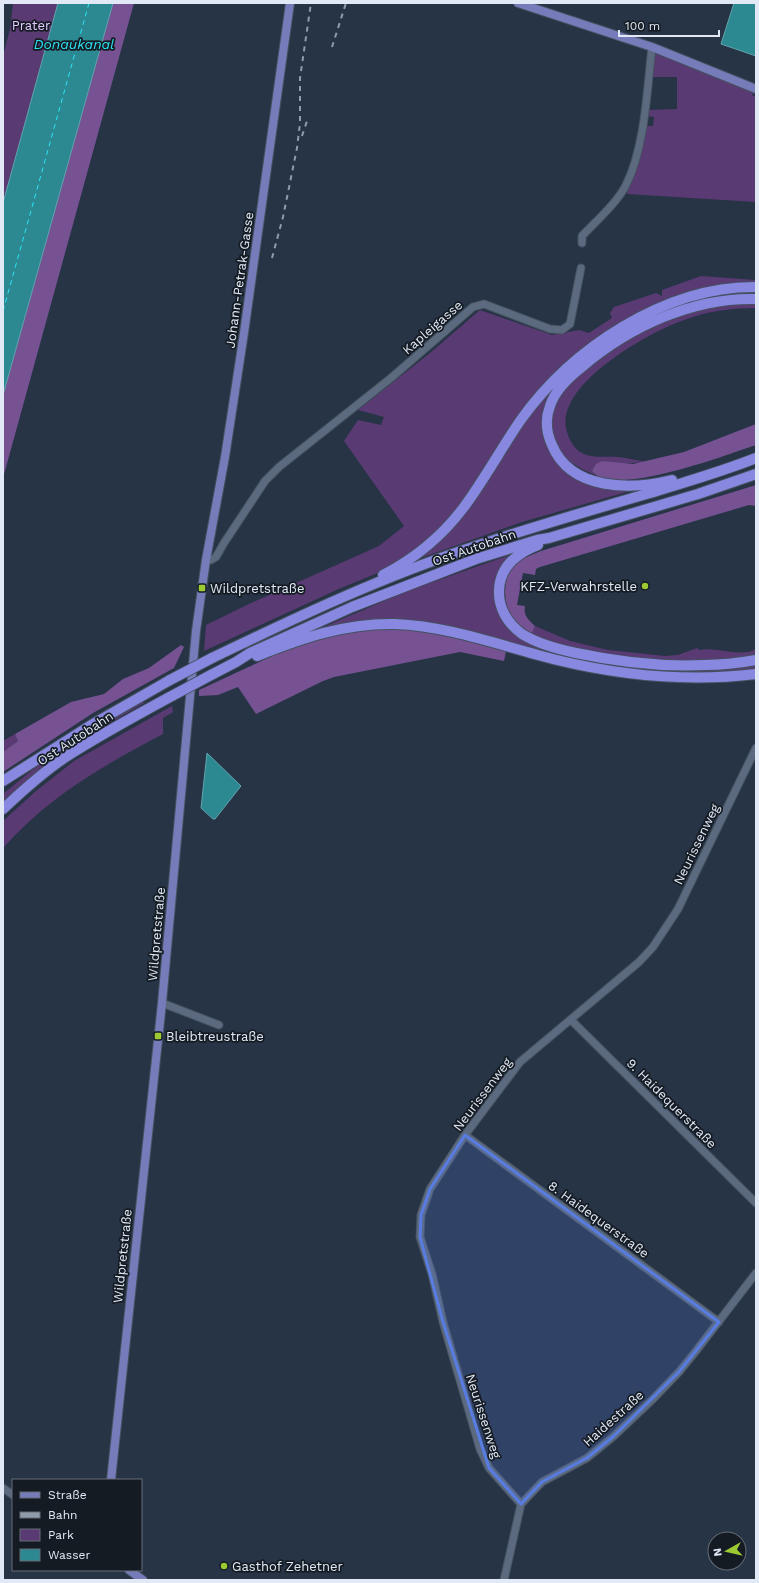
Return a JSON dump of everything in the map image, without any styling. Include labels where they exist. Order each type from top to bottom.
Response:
[{"type":"highway","points":[[349,594],[393,570],[421,551],[443,531],[463,507],[521,420],[552,383],[592,348],[630,323],[679,301],[722,290],[756,287]]},
{"type":"highway","points":[[695,479],[680,478],[662,482],[626,486],[607,485],[590,480],[575,473],[563,462],[554,450],[548,436],[547,421],[550,406],[558,390],[572,374],[596,355],[624,337],[654,322],[682,311],[713,302],[740,298],[756,299]]},
{"type":"highway","name":"Ost Autobahn","points":[[3,781],[93,724],[170,680],[288,621],[349,594],[472,547],[545,523],[695,479],[756,458]]},
{"type":"highway","name":"Ost Autobahn","points":[[3,809],[26,788],[64,758],[119,725],[211,674],[236,662],[250,652],[293,632],[398,588],[476,559],[698,494],[756,474]]},
{"type":"highway","points":[[549,538],[514,559],[505,569],[500,580],[498,593],[503,612],[510,623],[520,633],[534,641],[560,649],[613,660],[681,666],[723,664],[756,660]]},
{"type":"highway","points":[[236,662],[252,658],[297,640],[329,631],[358,626],[394,624],[444,630],[558,660],[613,672],[682,678],[756,674]]},
{"type":"main road","name":"Johann-Petrak-Gasse","points":[[206,560],[225,456],[242,348],[290,3]]},
{"type":"main road","points":[[518,3],[652,47],[756,89]]},
{"type":"main road","name":"Wildpretstraße","points":[[111,1479],[162,1003],[196,632],[206,560]]},
{"type":"main road","points":[[130,1571],[143,1580]]},
{"type":"street","points":[[582,243],[582,236],[616,200],[626,186],[632,171],[643,124],[652,47]]},
{"type":"street","name":"Kapleigasse","points":[[206,560],[211,560],[216,557],[265,482],[279,467],[391,378],[473,307],[484,304],[550,329],[562,330],[570,324],[581,268]]},
{"type":"street","name":"Neurissenweg","points":[[521,1504],[488,1468],[480,1449],[443,1322],[432,1274],[420,1237],[421,1215],[430,1189],[465,1136],[520,1062],[639,962],[653,947],[678,909],[756,748]]},
{"type":"street","points":[[162,1003],[219,1025]]},
{"type":"street","name":"9. Haidequerstraße","points":[[571,1020],[756,1203]]},
{"type":"street","name":"8. Haidequerstraße","points":[[465,1136],[719,1322]]},
{"type":"street","name":"Haidestraße","points":[[521,1504],[542,1482],[587,1458],[614,1436],[653,1399],[679,1372],[756,1273]]},
{"type":"street","points":[[3,1488],[12,1494]]},
{"type":"street","points":[[504,1580],[521,1504]]},
{"type":"highlighted area","points":[[465,1135],[719,1322],[679,1372],[614,1436],[587,1458],[542,1482],[521,1504],[489,1468],[443,1322],[420,1237],[421,1215],[430,1189]]},
{"type":"green space","name":"Prater","points":[[13,3],[58,3],[3,203],[3,56],[10,29]]},
{"type":"green space","points":[[656,54],[741,87],[753,93],[752,95],[756,97],[756,202],[627,194],[645,126],[653,126],[654,117],[647,116],[648,110],[677,109],[677,77],[652,77],[653,57]]},
{"type":"green space","points":[[701,276],[756,280],[756,282],[718,286],[692,292],[568,363],[463,502],[424,545],[385,570],[341,588],[204,651],[206,625],[251,603],[379,546],[404,526],[344,441],[358,420],[381,425],[384,417],[358,410],[430,353],[480,310],[552,335],[579,330],[589,333],[612,318],[610,313],[614,307],[656,293],[662,296],[662,290]]},
{"type":"green space","points":[[737,290],[756,290],[756,295],[718,298],[700,302],[664,314],[626,332],[588,357],[572,371],[558,386],[548,402],[545,409],[544,418],[545,434],[552,453],[560,465],[576,476],[596,486],[610,489],[637,489],[522,522],[418,559],[453,524],[536,406],[576,365],[607,340],[653,315],[696,299]]},
{"type":"green space","points":[[756,301],[756,308],[729,309],[702,314],[668,326],[649,336],[607,363],[588,380],[574,397],[566,414],[567,432],[575,448],[589,456],[622,457],[645,462],[620,464],[602,461],[592,471],[595,475],[569,460],[560,450],[554,435],[552,423],[553,411],[559,396],[570,382],[585,368],[620,344],[670,319],[702,310]]},
{"type":"green space","points":[[507,556],[509,557],[496,592],[521,636],[600,661],[756,663],[756,669],[725,673],[674,673],[622,669],[364,621],[343,623],[321,628],[410,590]]},
{"type":"green space","points":[[535,626],[570,641],[608,650],[665,656],[678,655],[697,648],[699,650],[713,649],[736,652],[756,649],[756,656],[741,659],[680,663],[601,654],[559,645],[531,635]]},
{"type":"green space","points":[[146,702],[108,724],[72,748],[3,802],[3,794],[37,766],[100,727],[141,703]]},
{"type":"green space","points":[[172,706],[173,712],[163,718],[163,734],[98,770],[58,798],[20,830],[3,848],[3,821],[36,791],[74,761]]},
{"type":"green space","points":[[15,734],[18,741],[3,752],[3,741]]},
{"type":"shaded area","points":[[113,3],[134,3],[3,478],[3,395]]},
{"type":"shaded area","points":[[756,424],[756,445],[697,465],[671,472],[622,480],[604,478],[592,471],[596,464],[602,461],[633,464],[684,452]]},
{"type":"shaded area","points":[[756,485],[756,506],[749,505],[540,567],[536,569],[535,575],[523,573],[517,605],[525,606],[526,615],[535,626],[531,635],[514,621],[510,614],[507,607],[505,590],[506,582],[512,567],[518,562],[541,551]]},
{"type":"shaded area","points":[[372,629],[398,629],[436,633],[506,651],[504,661],[460,652],[334,677],[256,714],[238,687],[218,695],[199,696],[199,690],[296,645],[325,636]]},
{"type":"shaded area","points":[[181,645],[184,647],[174,668],[93,713],[3,772],[3,752],[18,741],[15,734],[71,702],[104,694],[123,679],[149,668]]},
{"type":"water","name":"Donaukanal","points":[[58,3],[113,3],[3,395],[3,203]]},
{"type":"water","points":[[734,3],[756,3],[756,56],[721,44]]},
{"type":"water","points":[[207,753],[241,786],[215,819],[213,819],[201,808]]},
{"type":"ferry route","points":[[3,311],[89,3]]},
{"type":"railway","points":[[272,258],[283,217],[297,148],[300,123],[300,78],[311,3]]},
{"type":"railway","points":[[332,47],[346,3]]},
{"type":"railway","points":[[302,136],[307,121]]},
{"type":"place","name":"KFZ-Verwahrstelle","points":[[645,586]]},
{"type":"place","name":"Wildpretstraße","points":[[202,588]]},
{"type":"place","name":"Bleibtreustraße","points":[[158,1036]]},
{"type":"place","name":"Gasthof Zehetner","points":[[224,1566]]}]
